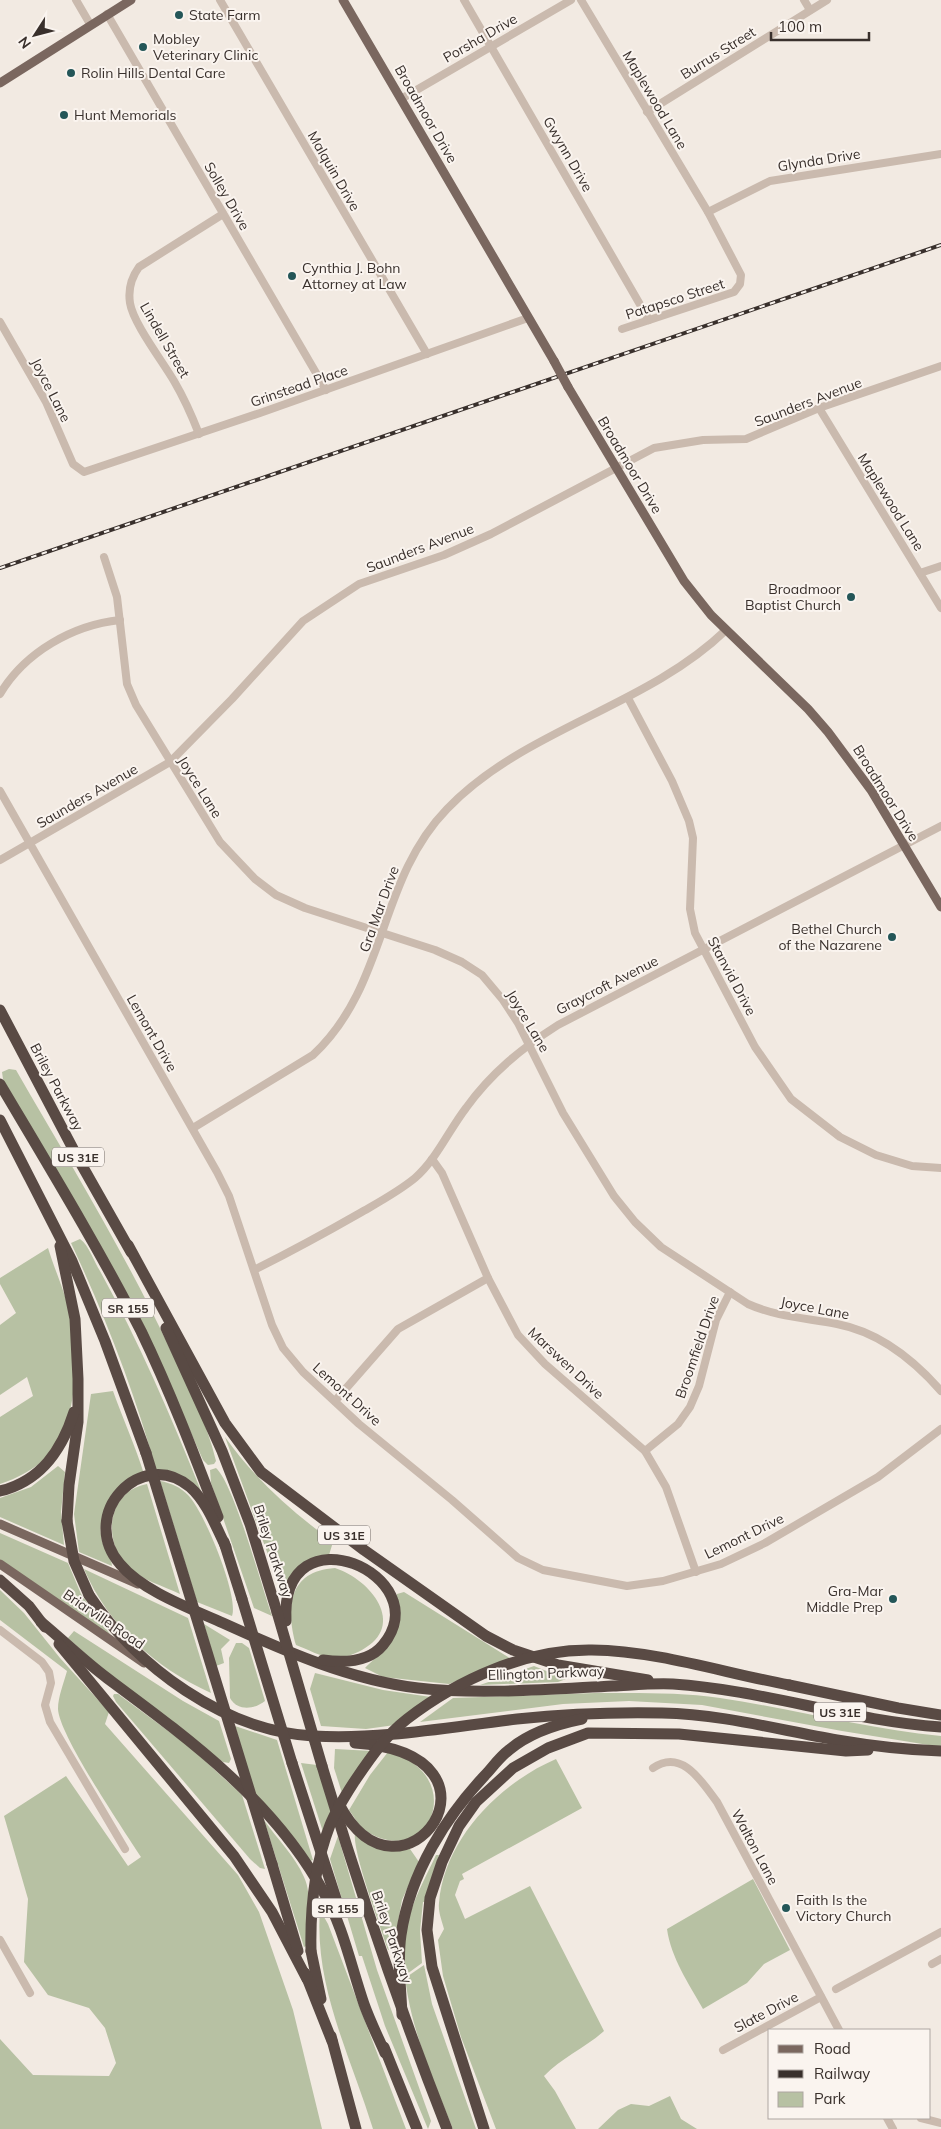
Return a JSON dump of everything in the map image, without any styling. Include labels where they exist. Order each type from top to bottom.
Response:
[{"type":"highway","name":"Briley Parkway","points":[[0,1010],[80,1162],[128,1245],[222,1451],[250,1524],[360,1891],[402,2015],[447,2129]]},
{"type":"highway","name":"SR 155","points":[[0,1084],[56,1178],[141,1332],[196,1458],[218,1518],[292,1762],[385,2053],[417,2129]]},
{"type":"highway","name":"US 31E","points":[[0,1120],[48,1211],[57,1235],[75,1319],[78,1401],[77,1435],[69,1485],[67,1521],[74,1561],[89,1595],[132,1646],[193,1697],[242,1720],[311,1736],[384,1736],[543,1716],[664,1712],[740,1720],[836,1740],[899,1750],[941,1751]]},
{"type":"highway","points":[[57,1235],[72,1261],[90,1302],[146,1453],[307,1979],[332,2041]]},
{"type":"highway","name":"US 31E","points":[[128,1245],[225,1423],[261,1472],[388,1567],[486,1636],[514,1650],[558,1665],[672,1684]]},
{"type":"highway","points":[[0,1491],[30,1478],[50,1462],[65,1438],[78,1401]]},
{"type":"highway","name":"Ellington Parkway","points":[[226,1547],[207,1508],[196,1493],[184,1483],[173,1478],[158,1476],[143,1478],[125,1487],[108,1508],[105,1523],[109,1546],[126,1571],[166,1596],[225,1624],[343,1672],[418,1688],[530,1689],[672,1684],[748,1695],[887,1721],[941,1727]]},
{"type":"highway","points":[[290,1655],[286,1621],[286,1598],[291,1585],[305,1568],[316,1562],[339,1559],[352,1562],[372,1573],[388,1591],[393,1606],[394,1621],[389,1637],[380,1648],[363,1659],[348,1662],[304,1656]]},
{"type":"highway","points":[[0,1580],[18,1595],[41,1622],[234,1856],[272,1912],[307,1979]]},
{"type":"highway","points":[[41,1622],[106,1678],[199,1748],[279,1825],[306,1863],[335,1916],[365,2006],[385,2053]]},
{"type":"highway","points":[[356,2129],[332,2041],[311,1951],[310,1919],[317,1868],[330,1823],[343,1799],[375,1752],[407,1720],[469,1679],[550,1654],[591,1650],[652,1656],[898,1708],[941,1715]]},
{"type":"highway","points":[[402,2015],[399,1967],[401,1934],[409,1898],[421,1867],[451,1816],[475,1785],[509,1749],[540,1731],[571,1721],[610,1713]]},
{"type":"highway","points":[[484,2129],[432,1967],[428,1930],[430,1898],[442,1862],[459,1826],[476,1802],[513,1768],[548,1748],[588,1733],[679,1734],[846,1751],[899,1750]]},
{"type":"highway","points":[[311,1736],[392,1747],[414,1756],[425,1764],[434,1776],[440,1791],[440,1809],[434,1824],[416,1840],[401,1845],[374,1842],[362,1835],[347,1819],[326,1780]]},
{"type":"main road","points":[[0,83],[90,24],[131,0]]},
{"type":"main road","name":"Broadmoor Drive","points":[[343,0],[614,467],[684,581],[726,630],[808,709],[828,732],[870,790],[941,907]]},
{"type":"main road","points":[[0,1524],[166,1596]]},
{"type":"main road","name":"Briarville Road","points":[[0,1564],[193,1697]]},
{"type":"street","points":[[76,0],[90,24]]},
{"type":"street","name":"Malquin Drive","points":[[220,0],[427,354]]},
{"type":"street","name":"Gwynn Drive","points":[[464,0],[649,320]]},
{"type":"street","name":"Porsha Drive","points":[[402,99],[571,0]]},
{"type":"street","name":"Maplewood Lane","points":[[581,0],[708,212]]},
{"type":"street","points":[[804,0],[810,10]]},
{"type":"street","name":"Burrus Street","points":[[647,112],[827,0]]},
{"type":"street","name":"Solley Drive","points":[[107,14],[326,390]]},
{"type":"street","name":"Glynda Drive","points":[[708,212],[770,181],[941,154]]},
{"type":"street","name":"Patapsco Street","points":[[622,329],[734,292],[740,284],[741,275],[737,265],[708,212]]},
{"type":"street","name":"Lindell Street","points":[[199,434],[175,382],[135,317],[130,304],[129,288],[132,277],[138,267],[224,214]]},
{"type":"street","name":"Grinstead Place","points":[[78,470],[84,472],[199,434],[528,318]]},
{"type":"street","name":"Joyce Lane","points":[[0,322],[46,402],[72,464],[78,470]]},
{"type":"street","name":"Saunders Avenue","points":[[0,860],[170,762],[232,699],[303,621],[359,584],[444,555],[491,534],[614,467],[654,448],[704,440],[746,440],[820,408],[941,366]]},
{"type":"street","name":"Maplewood Lane","points":[[820,408],[941,608]]},
{"type":"street","name":"Joyce Lane","points":[[104,557],[112,580],[120,620],[127,684],[148,727],[220,842],[254,879],[276,895],[305,908],[435,950],[462,962],[482,975],[503,1000],[529,1043],[563,1113],[614,1196],[635,1222],[661,1246],[730,1292],[760,1309],[790,1318],[839,1324],[868,1334],[895,1348],[914,1362],[941,1390]]},
{"type":"street","points":[[920,573],[941,566]]},
{"type":"street","points":[[0,694],[18,671],[45,647],[72,631],[98,623],[120,620]]},
{"type":"street","name":"Gra Mar Drive","points":[[193,1128],[312,1055],[328,1041],[354,1004],[369,972],[382,932],[409,863],[427,833],[464,792],[492,770],[525,750],[628,698],[680,669],[726,630]]},
{"type":"street","name":"Stanvid Drive","points":[[628,698],[672,781],[689,821],[693,846],[690,909],[695,932],[755,1046],[791,1099],[840,1137],[876,1155],[912,1166],[941,1168]]},
{"type":"street","name":"Lemont Drive","points":[[0,791],[29,845],[193,1128],[229,1196],[272,1325],[283,1348],[303,1372],[335,1401],[518,1558],[543,1570],[628,1586],[663,1581],[696,1572],[721,1564],[765,1543],[819,1512],[878,1477],[941,1429]]},
{"type":"street","name":"Graycroft Avenue","points":[[254,1270],[291,1252],[395,1192],[416,1177],[432,1159],[479,1091],[512,1056],[529,1043],[558,1025],[941,826]]},
{"type":"street","name":"Marswen Drive","points":[[432,1159],[442,1173],[488,1278],[518,1335],[531,1350],[645,1451],[666,1487],[696,1572]]},
{"type":"street","points":[[335,1401],[398,1329],[488,1278]]},
{"type":"street","name":"Broomfield Drive","points":[[645,1451],[678,1424],[690,1407],[699,1386],[716,1320],[730,1292]]},
{"type":"street","points":[[0,1630],[42,1662],[49,1672],[51,1682],[45,1705],[50,1722],[125,1848]]},
{"type":"street","name":"Walton Lane","points":[[653,1768],[659,1763],[682,1763],[705,1785],[838,2029]]},
{"type":"street","points":[[836,1989],[941,1932]]},
{"type":"street","points":[[0,1940],[30,1994]]},
{"type":"street","points":[[932,1964],[941,1959]]},
{"type":"street","name":"Slate Drive","points":[[723,2050],[821,1997]]},
{"type":"street","points":[[925,2119],[941,2123]]},
{"type":"green space","points":[[9,1069],[16,1070],[96,1208],[153,1313],[196,1404],[212,1446],[216,1461],[214,1464],[208,1465],[203,1460],[152,1345],[92,1233],[3,1079],[2,1072]]},
{"type":"green space","points":[[80,1239],[89,1249],[141,1352],[201,1491],[157,1473],[119,1356],[71,1243]]},
{"type":"green space","points":[[48,1248],[66,1298],[73,1327],[75,1376],[70,1412],[58,1443],[49,1455],[26,1473],[0,1484],[0,1417],[33,1396],[27,1377],[0,1395],[0,1325],[16,1313],[0,1284],[0,1278]]},
{"type":"green space","points":[[113,1391],[144,1474],[111,1502],[102,1519],[102,1541],[112,1566],[79,1552],[74,1514],[91,1394]]},
{"type":"green space","points":[[225,1437],[274,1494],[333,1542],[329,1555],[295,1573],[282,1593]]},
{"type":"green space","points":[[58,1466],[65,1472],[61,1512],[64,1545],[0,1517],[0,1498],[31,1487]]},
{"type":"green space","points":[[216,1468],[231,1494],[239,1514],[272,1616],[254,1608],[211,1483],[210,1470]]},
{"type":"green space","points":[[160,1481],[185,1492],[203,1518],[225,1573],[233,1606],[232,1616],[197,1602]]},
{"type":"green space","points":[[147,1484],[180,1594],[134,1572],[120,1557],[114,1544],[112,1532],[113,1519],[117,1507],[124,1496],[134,1489]]},
{"type":"green space","points":[[0,1533],[68,1563],[81,1594],[112,1637],[0,1561]]},
{"type":"green space","points":[[335,1568],[360,1582],[371,1592],[379,1604],[383,1616],[382,1628],[375,1640],[355,1653],[333,1658],[319,1655],[296,1645],[291,1618],[294,1594],[299,1584],[308,1576],[319,1571]]},
{"type":"green space","points":[[84,1569],[188,1618],[211,1693],[171,1671],[136,1643],[106,1608]]},
{"type":"green space","points":[[0,1590],[24,1613],[60,1658],[109,1712],[105,1724],[238,1875],[259,1912],[293,2010],[322,2129],[0,2129],[0,2039],[33,2075],[109,2076],[116,2063],[105,2028],[89,2008],[48,1995],[24,1962],[28,1899],[4,1816],[66,1776],[128,1866],[141,1857],[93,1782],[61,1722],[58,1704],[67,1671],[0,1620]]},
{"type":"green space","points":[[404,1592],[511,1659],[449,1684],[383,1677],[365,1668],[390,1642],[395,1629],[396,1597],[397,1594]]},
{"type":"green space","points":[[204,1624],[230,1640],[221,1649],[224,1663],[216,1666]]},
{"type":"green space","points":[[74,1631],[183,1701],[219,1721],[231,1759],[229,1763],[223,1762],[110,1676],[68,1638]]},
{"type":"green space","points":[[236,1643],[242,1643],[249,1648],[265,1701],[256,1706],[247,1708],[237,1706],[230,1698],[229,1658]]},
{"type":"green space","points":[[534,1666],[566,1679],[558,1682],[480,1685]]},
{"type":"green space","points":[[315,1673],[383,1690],[431,1697],[395,1725],[366,1729],[321,1726],[310,1689]]},
{"type":"green space","points":[[595,1693],[674,1694],[720,1698],[886,1729],[941,1736],[941,1747],[702,1705],[629,1701],[563,1704],[420,1722],[453,1698]]},
{"type":"green space","points":[[114,1694],[118,1694],[190,1747],[242,1795],[265,1869],[260,1868],[250,1859],[116,1702]]},
{"type":"green space","points":[[235,1726],[277,1740],[313,1860],[310,1861],[255,1794]]},
{"type":"green space","points":[[335,1749],[372,1751],[342,1793],[334,1768]]},
{"type":"green space","points":[[388,1752],[413,1763],[428,1779],[434,1797],[432,1815],[423,1830],[408,1839],[389,1840],[366,1831],[349,1810],[370,1775]]},
{"type":"green space","points":[[556,1759],[582,1808],[462,1874],[464,1879],[460,1881],[455,1895],[465,1919],[530,1886],[604,2031],[544,2076],[555,2091],[576,2129],[496,2129],[461,2037],[443,1976],[438,1940],[444,1929],[439,1903],[443,1879],[452,1857],[463,1836],[478,1816],[515,1783],[535,1769]]},
{"type":"green space","points":[[301,1763],[317,1765],[332,1815],[324,1835]]},
{"type":"green space","points":[[264,1820],[296,1862],[307,1885],[309,1911],[306,1946],[304,1947]]},
{"type":"green space","points":[[355,1833],[380,1848],[394,1850],[410,1849],[419,1862],[402,1900],[393,1949],[388,1950],[368,1890],[358,1856]]},
{"type":"green space","points":[[338,1836],[377,1970],[431,2121],[428,2129],[385,2026],[362,1956],[359,1956],[330,1859]]},
{"type":"green space","points":[[436,1855],[439,1855],[425,1902],[423,1902],[420,1931],[422,1963],[407,1974],[408,1976],[424,1965],[432,2004],[476,2129],[453,2129],[423,2052],[408,1996],[404,1968],[405,1940],[410,1914]]},
{"type":"green space","points":[[753,1879],[790,1950],[764,1964],[747,1983],[703,2009],[676,1960],[667,1929]]},
{"type":"green space","points":[[320,1910],[328,1924],[406,2129],[373,2129],[328,1994],[320,1939]]},
{"type":"green space","points":[[670,2096],[681,2119],[697,2129],[598,2129],[618,2110],[631,2104],[649,2106]]},
{"type":"railway","points":[[0,568],[941,245]]},
{"type":"place","name":"State Farm","points":[[179,15]]},
{"type":"place","name":"Mobley Veterinary Clinic","points":[[143,47]]},
{"type":"place","name":"Rolin Hills Dental Care","points":[[71,73]]},
{"type":"place","name":"Hunt Memorials","points":[[64,115]]},
{"type":"place","name":"Cynthia J. Bohn Attorney at Law","points":[[292,276]]},
{"type":"place","name":"Broadmoor Baptist Church","points":[[851,597]]},
{"type":"place","name":"Bethel Church of the Nazarene","points":[[892,937]]},
{"type":"place","name":"Gra-Mar Middle Prep","points":[[893,1599]]},
{"type":"place","name":"Faith Is the Victory Church","points":[[786,1908]]}]
